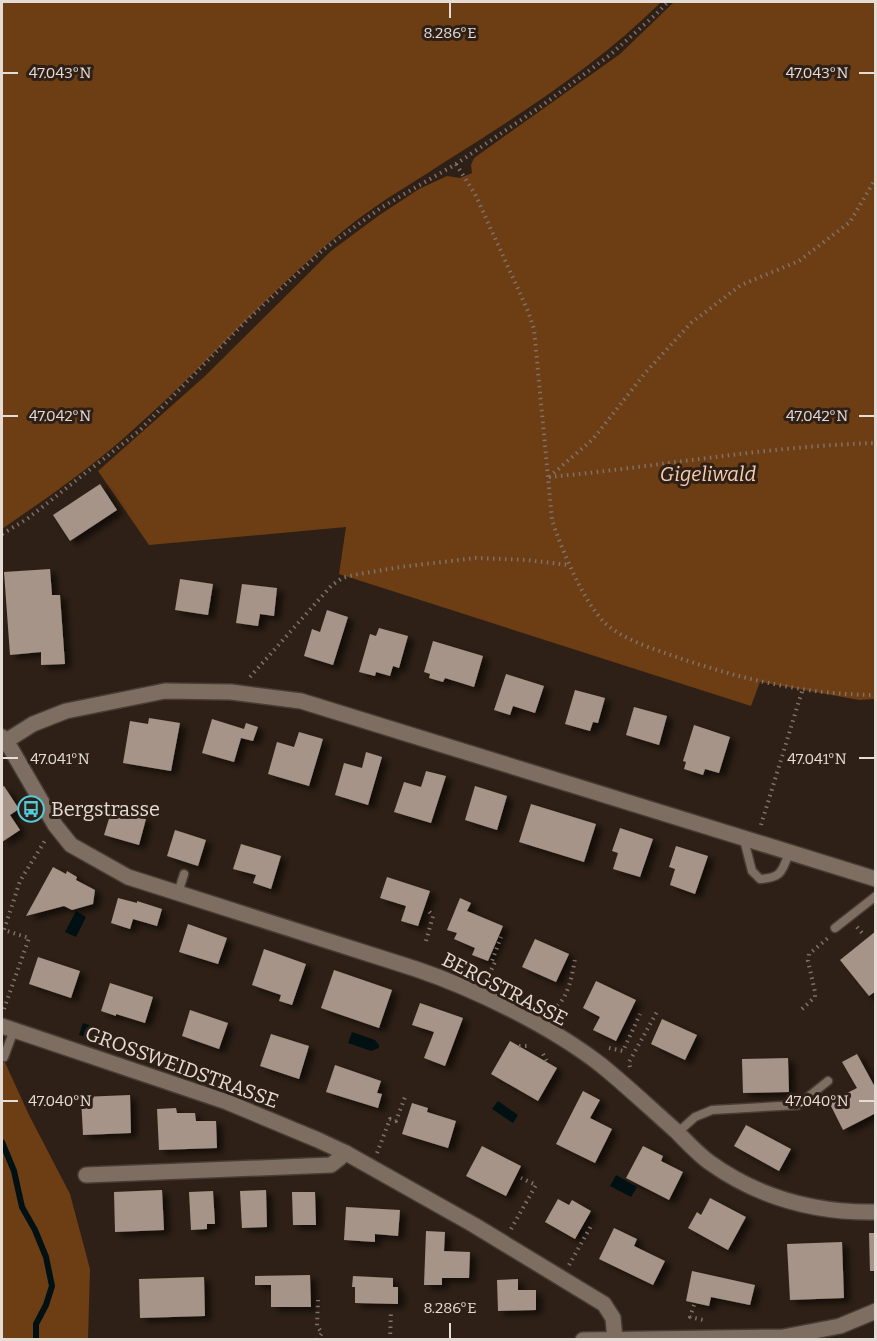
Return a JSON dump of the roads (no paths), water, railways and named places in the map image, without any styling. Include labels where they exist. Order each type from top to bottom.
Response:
[{"type":"street","name":"BERGSTRASSE","points":[[876,879],[301,701],[231,692],[165,691],[99,703],[51,716],[4,739],[55,825],[72,845],[128,877],[416,969],[481,995],[545,1030],[599,1064],[708,1161],[728,1175],[778,1199],[828,1210],[876,1212]]},
{"type":"street","name":"GROSSWEIDSTRASSE","points":[[8,1028],[227,1102],[346,1153],[604,1304],[613,1318],[615,1339]]},
{"type":"street","points":[[86,1175],[331,1165],[346,1153]]},
{"type":"street","points":[[584,1340],[783,1337],[840,1326],[876,1311]]},
{"type":"lane","points":[[744,840],[752,871],[760,879],[774,878],[782,871],[789,853]]},
{"type":"lane","points":[[178,893],[184,874]]},
{"type":"lane","points":[[836,928],[876,896]]},
{"type":"lane","points":[[4,1057],[8,1028]]},
{"type":"lane","points":[[677,1133],[695,1117],[712,1110],[798,1105],[828,1081]]},
{"type":"waterway","points":[[2,1142],[14,1171],[22,1207],[46,1257],[52,1286],[46,1305],[36,1324],[36,1340]]},
{"type":"place","name":"Bergstrasse","points":[[31,809]]},
{"type":"park label","name":"Gigeliwald","points":[[708,474]]}]
